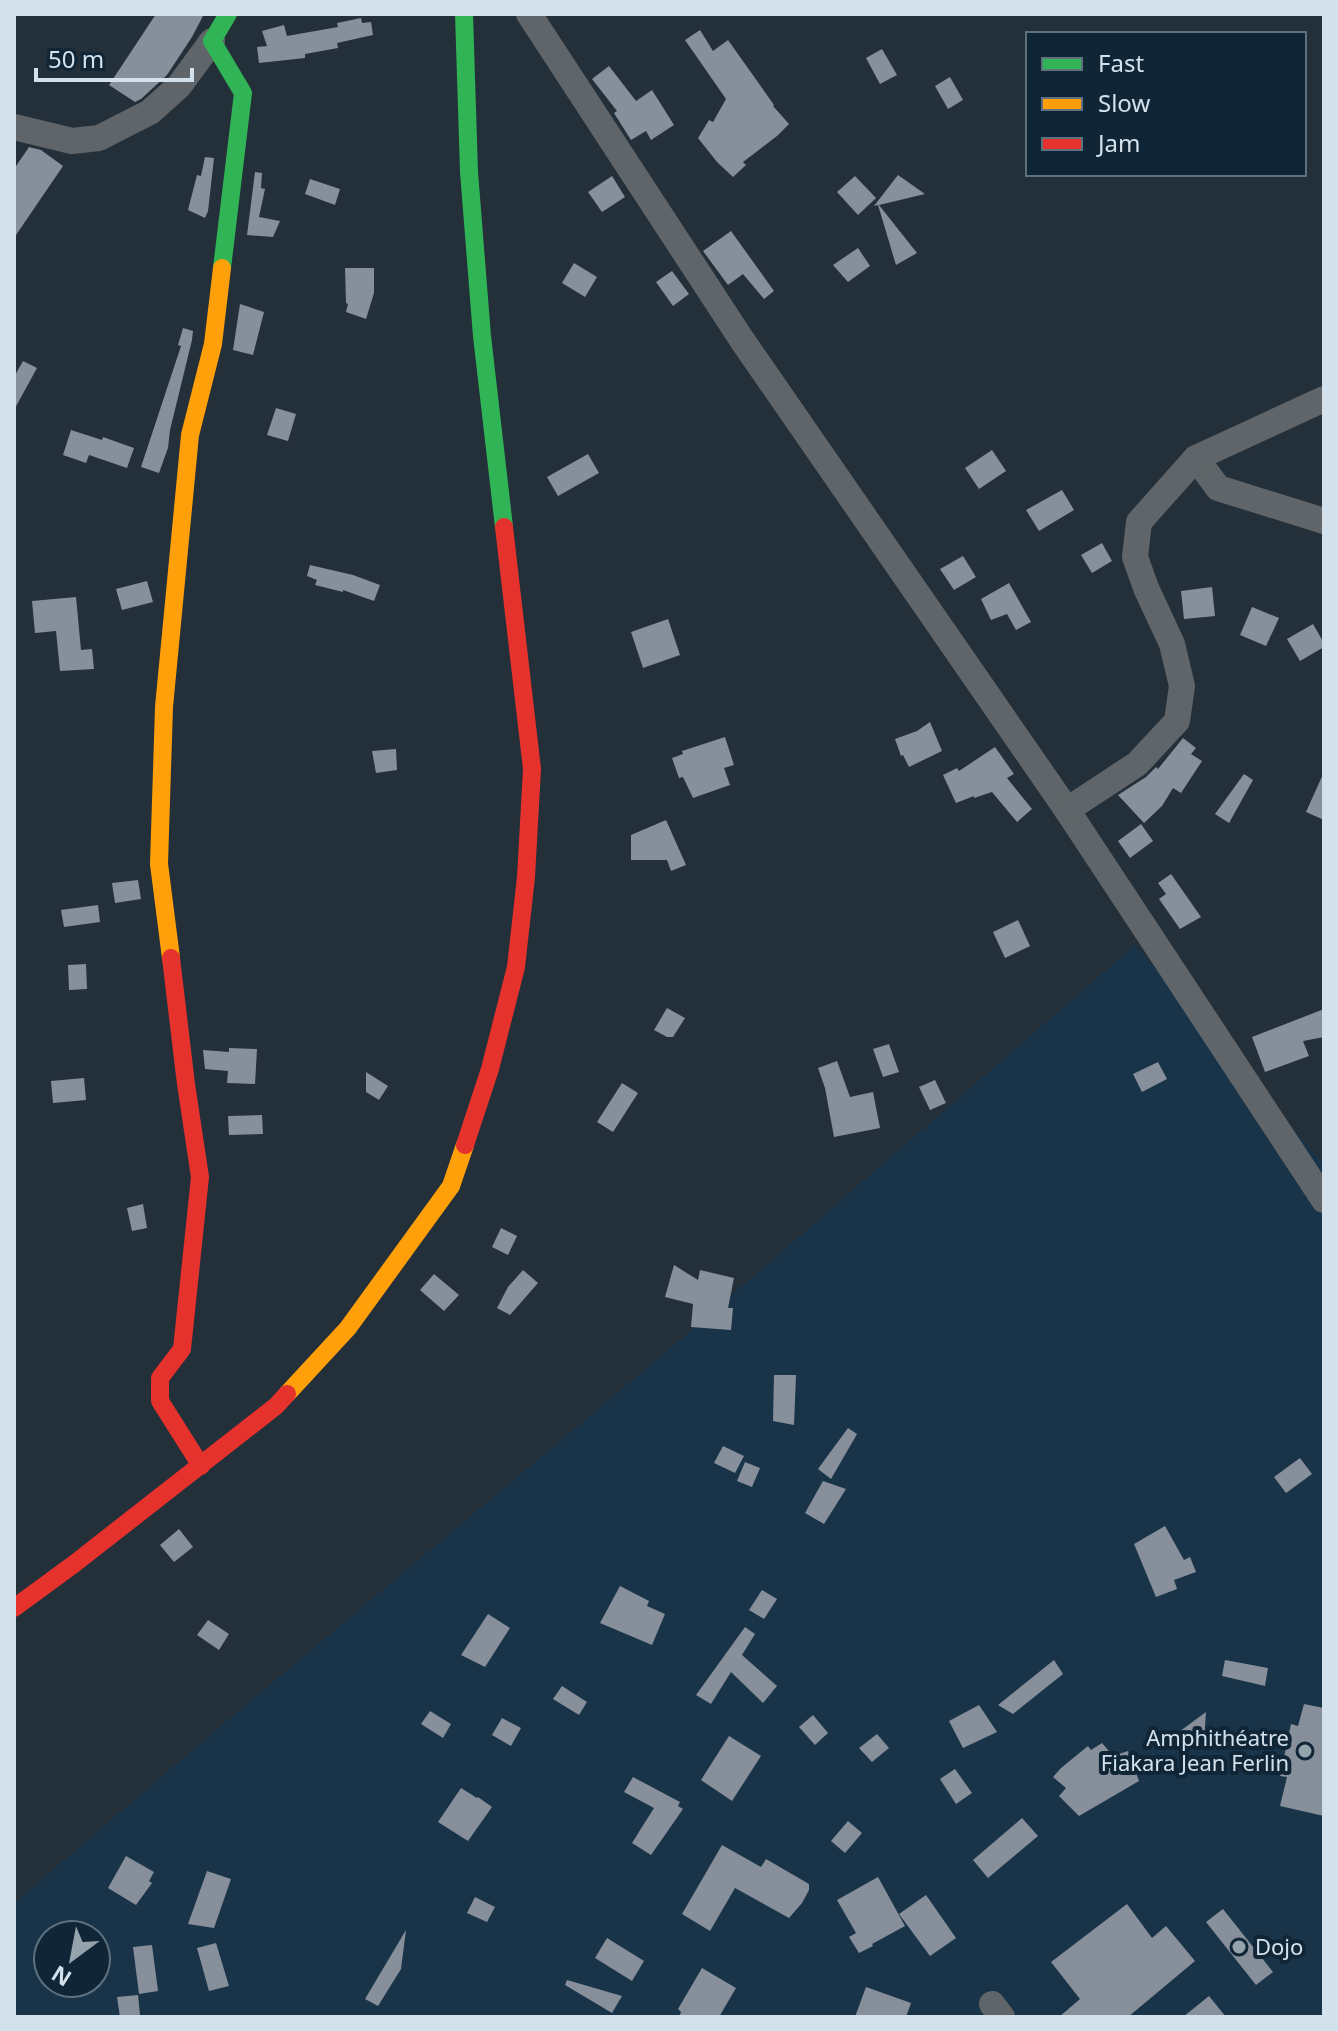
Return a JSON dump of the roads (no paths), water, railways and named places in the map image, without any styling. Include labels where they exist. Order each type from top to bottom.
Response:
[{"type":"street","points":[[14,127],[72,141],[99,138],[150,112],[179,86],[228,14]]},
{"type":"street","points":[[14,1608],[276,1406],[348,1328],[451,1186],[490,1069],[516,967],[526,877],[532,769],[482,336],[469,172],[464,14]]},
{"type":"street","points":[[529,14],[742,340],[1067,810],[1324,1200]]},
{"type":"street","points":[[201,1466],[160,1401],[160,1378],[182,1349],[200,1177],[159,864],[164,707],[190,435],[213,344],[243,93],[212,41]]},
{"type":"street","points":[[1067,810],[1137,764],[1177,721],[1182,686],[1172,644],[1135,557],[1139,522],[1196,458],[1324,399]]},
{"type":"street","points":[[1196,458],[1218,488],[1324,521]]},
{"type":"place","name":"Amphithéatre Fiakara Jean Ferlin","points":[[1305,1751]]},
{"type":"place","name":"Dojo","points":[[1239,1947]]}]
